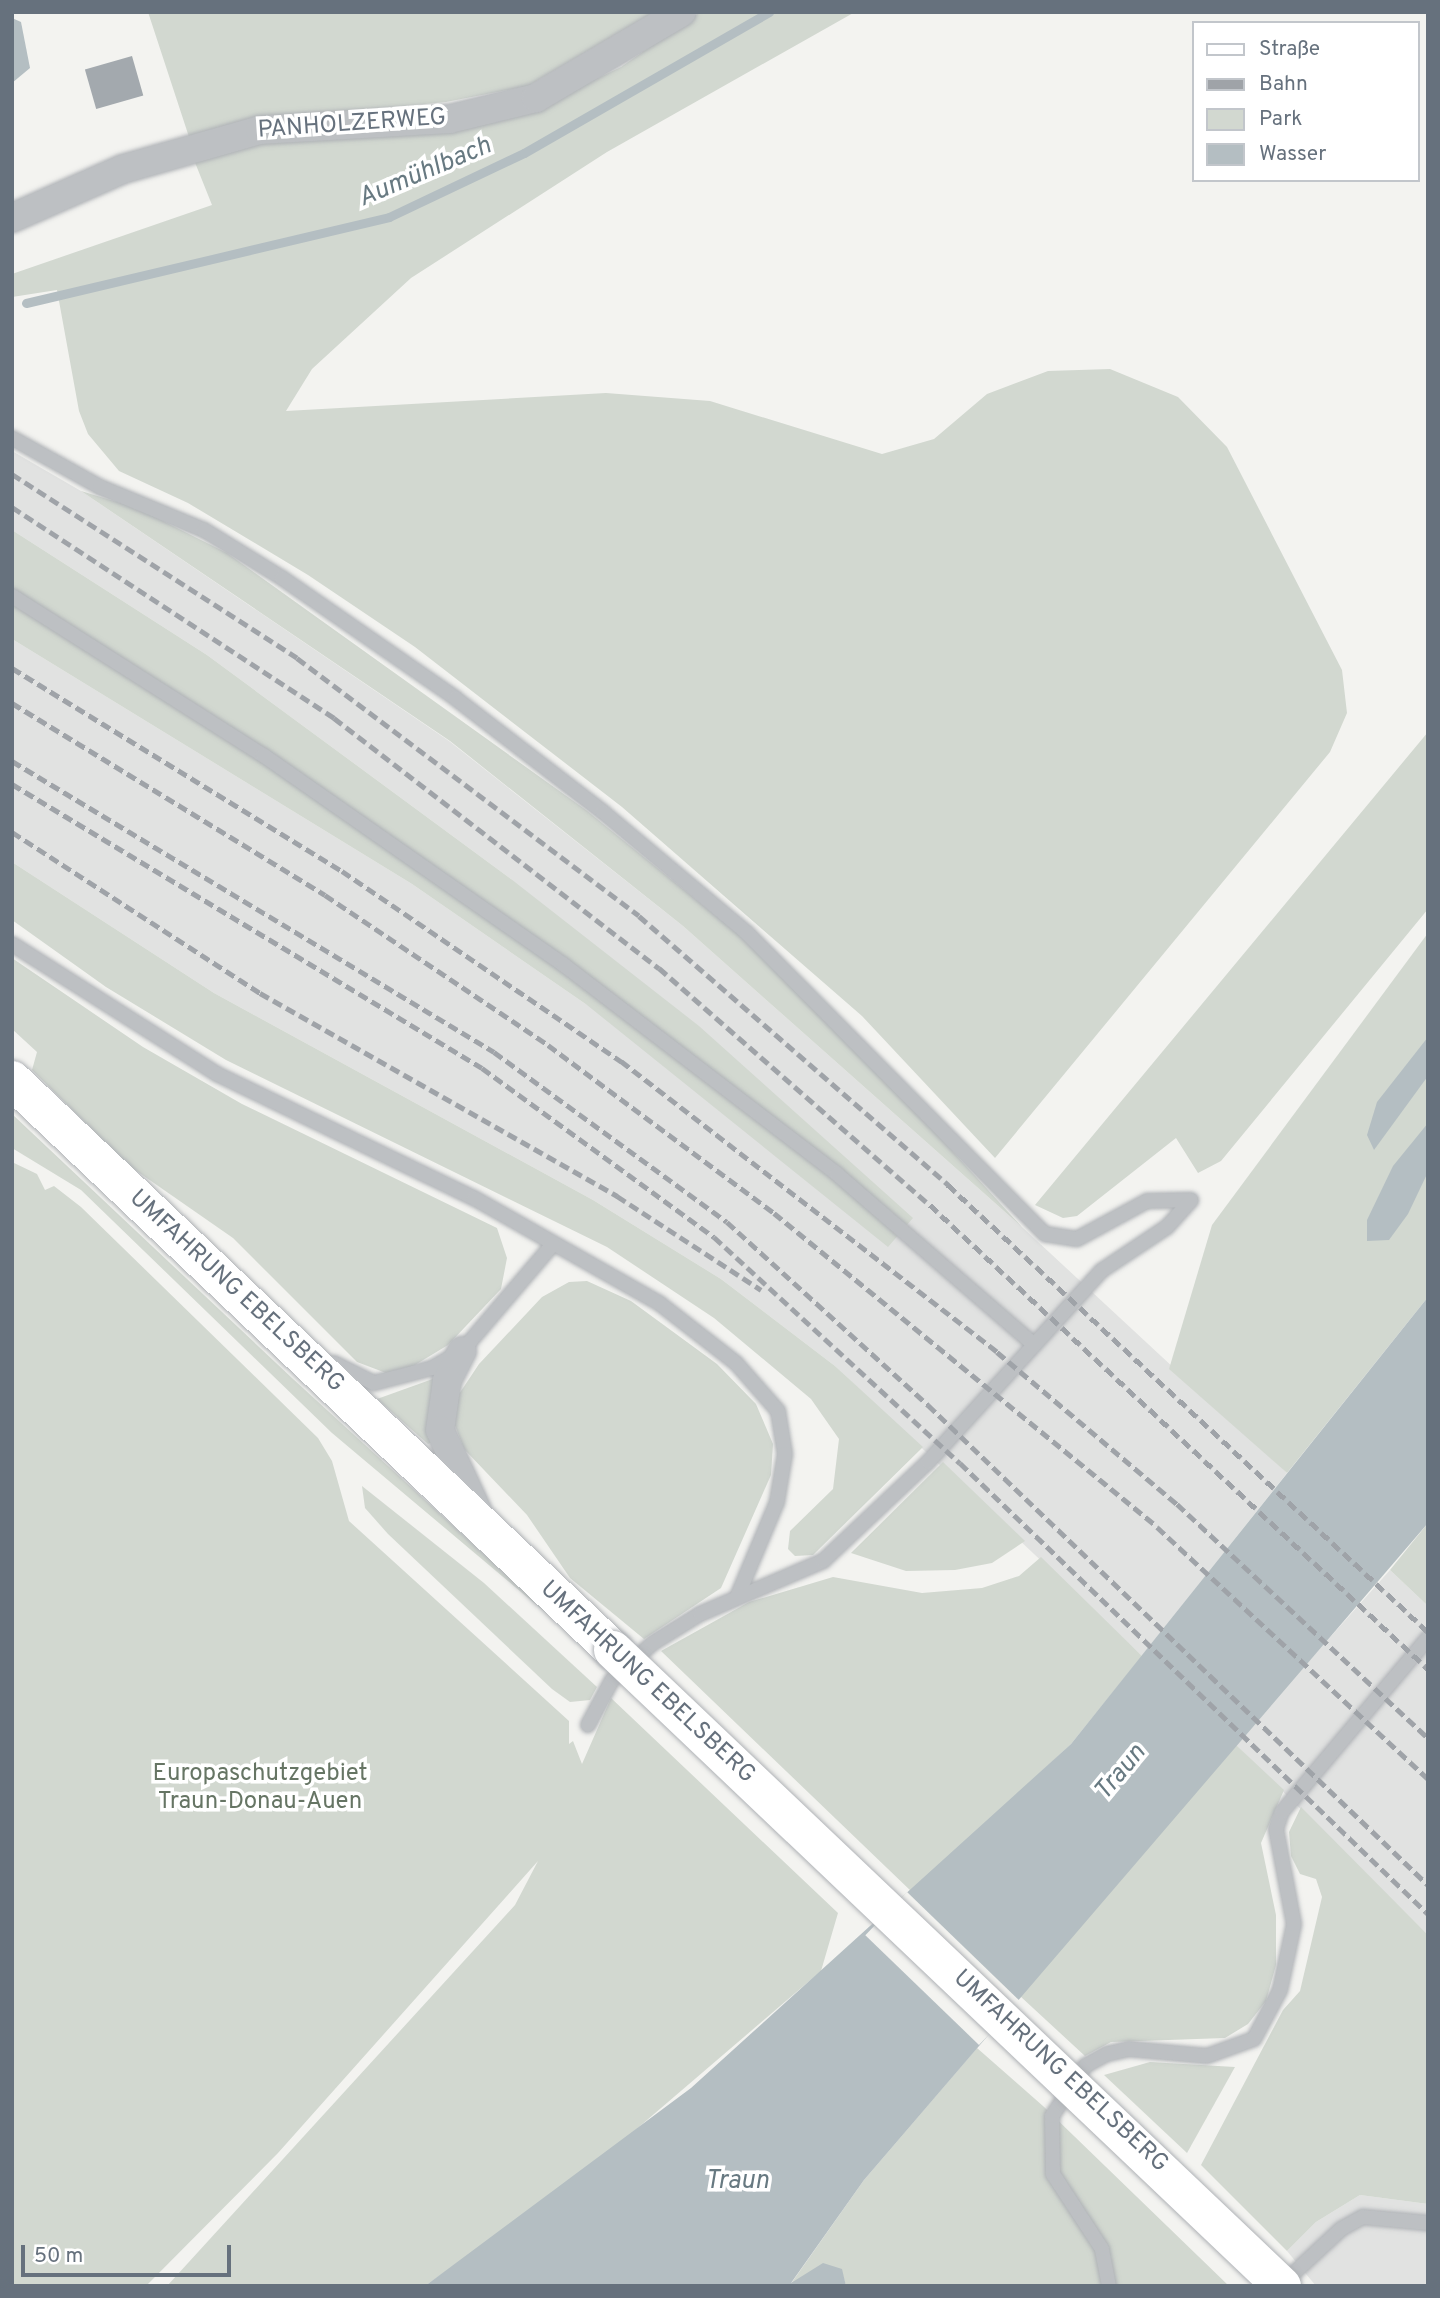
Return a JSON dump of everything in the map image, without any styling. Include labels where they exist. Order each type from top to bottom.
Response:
[{"type":"main road","name":"UMFAHRUNG EBELSBERG","points":[[12,1080],[1281,2286]]},
{"type":"street","name":"PANHOLZERWEG","points":[[12,218],[123,169],[248,132],[450,119],[536,98],[681,12]]},
{"type":"street","points":[[461,1351],[444,1390],[440,1430],[486,1529]]},
{"type":"lane","points":[[12,438],[100,486],[204,530],[282,578],[455,698],[603,812],[747,933],[1045,1234],[1077,1239],[1147,1201],[1191,1200],[1167,1227],[1101,1271],[1032,1343],[928,1462],[823,1561],[737,1597],[640,1652],[600,1698],[588,1726]]},
{"type":"lane","points":[[12,596],[263,755],[564,965],[837,1174],[1032,1343]]},
{"type":"lane","points":[[12,944],[217,1074],[474,1198],[659,1303],[736,1363],[778,1411],[783,1476],[737,1597]]},
{"type":"lane","points":[[252,1307],[374,1383],[403,1380],[461,1351],[552,1244]]},
{"type":"lane","points":[[1109,2286],[1102,2249],[1053,2174],[1052,2116],[1084,2066],[1107,2054],[1129,2049],[1207,2056],[1254,2039],[1280,1990],[1294,1924],[1276,1829],[1282,1812],[1428,1638]]},
{"type":"lane","points":[[1281,2286],[1341,2229],[1363,2217],[1428,2223]]},
{"type":"shaded area","points":[[12,451],[81,491],[449,741],[683,926],[1022,1227],[1287,1473],[1142,1656],[835,1366],[721,1279],[593,1200],[214,993],[12,862],[12,639],[412,884],[587,1005],[511,879],[207,655],[12,530]]},
{"type":"shaded area","points":[[1390,1570],[1428,1606],[1428,1935],[1235,1744]]},
{"type":"shaded area","points":[[1360,2195],[1428,2204],[1428,2286],[1316,2286],[1287,2251],[1316,2222]]},
{"type":"green space","points":[[148,12],[654,12],[528,86],[446,102],[259,120],[189,137]]},
{"type":"green space","points":[[700,12],[855,12],[607,152],[411,278],[312,369],[286,411],[606,393],[710,401],[882,454],[934,439],[987,394],[1048,371],[1110,369],[1178,397],[1227,447],[1342,670],[1347,713],[1330,752],[995,1158],[862,1016],[622,807],[415,647],[308,575],[188,503],[119,471],[88,434],[79,411],[57,290],[12,297],[12,274],[212,205],[192,155],[263,137],[541,105],[621,67]]},
{"type":"green space","points":[[81,491],[137,508],[227,553],[586,810],[736,932],[848,1037],[1022,1227],[683,926],[450,741]]},
{"type":"green space","points":[[12,530],[207,655],[511,879],[699,1026],[913,1218],[888,1247],[587,1005],[412,884],[12,639]]},
{"type":"green space","points":[[1428,732],[1428,909],[1221,1161],[1198,1173],[1176,1138],[1077,1216],[1063,1218],[1035,1205]]},
{"type":"green space","points":[[12,862],[214,993],[593,1200],[721,1279],[835,1366],[923,1447],[813,1555],[795,1556],[788,1549],[790,1531],[833,1489],[839,1439],[811,1399],[714,1318],[607,1247],[226,1060],[106,987],[12,920]]},
{"type":"green space","points":[[1428,933],[1428,1297],[1287,1473],[1169,1369],[1212,1225]]},
{"type":"green space","points":[[12,958],[143,1047],[242,1104],[497,1228],[507,1258],[501,1289],[448,1345],[410,1368],[386,1373],[357,1362],[233,1238],[128,1165],[32,1070],[37,1052],[12,1029]]},
{"type":"green space","points":[[12,1114],[292,1378],[578,1640],[332,1433],[81,1190],[12,1148]]},
{"type":"green space","name":"Europaschutzgebiet Traun-Donau-Auen","points":[[12,1162],[37,1174],[45,1190],[54,1186],[81,1207],[318,1438],[332,1461],[349,1521],[569,1721],[569,1744],[573,1741],[582,1764],[611,1698],[838,1913],[821,1971],[591,2168],[425,2286],[167,2286],[515,1905],[538,1861],[278,2153],[146,2286],[12,2286]]},
{"type":"green space","points":[[587,1281],[631,1301],[717,1364],[756,1404],[773,1444],[771,1475],[721,1588],[644,1639],[570,1578],[527,1515],[464,1449],[454,1423],[457,1397],[479,1364],[542,1297],[569,1282]]},
{"type":"green space","points":[[441,1376],[432,1442],[428,1444],[377,1399]]},
{"type":"green space","points":[[943,1462],[1025,1541],[992,1563],[955,1570],[906,1571],[851,1553]]},
{"type":"green space","points":[[362,1486],[484,1583],[597,1687],[590,1700],[570,1702],[552,1689],[388,1534],[365,1508]]},
{"type":"green space","points":[[1428,1523],[1428,1606],[1390,1570]]},
{"type":"green space","points":[[1041,1557],[1142,1656],[1071,1744],[912,1892],[661,1651],[749,1602],[833,1577],[922,1593],[982,1588],[1019,1576]]},
{"type":"green space","points":[[1235,1744],[1284,1790],[1261,1843],[1276,1915],[1276,1965],[1266,2001],[1248,2024],[1225,2038],[1111,2042],[1085,2056],[1020,1996]]},
{"type":"green space","points":[[1301,1807],[1428,1935],[1428,2204],[1360,2195],[1316,2222],[1287,2251],[1201,2165],[1283,2010],[1300,1991],[1322,1897],[1316,1879],[1300,1874],[1291,1856],[1289,1832]]},
{"type":"green space","points":[[977,2048],[1043,2106],[1229,2286],[846,2286],[841,2269],[790,2285],[864,2180]]},
{"type":"green space","points":[[1150,2062],[1235,2067],[1187,2153],[1104,2075]]},
{"type":"water","points":[[12,18],[21,22],[30,68],[12,83]]},
{"type":"water","points":[[1428,1037],[1428,1076],[1374,1150],[1367,1135],[1377,1102]]},
{"type":"water","points":[[1428,1123],[1428,1172],[1408,1214],[1389,1240],[1367,1241],[1367,1220],[1393,1166]]},
{"type":"water","name":"Traun","points":[[1428,1297],[1428,1523],[864,2180],[791,2283],[823,2263],[842,2269],[846,2286],[425,2286],[691,2088],[1071,1744]]},
{"type":"pier","points":[[907,1892],[1021,2002],[979,2045],[865,1935]]},
{"type":"building","points":[[132,56],[143,95],[96,109],[85,70]]},
{"type":"waterway","name":"Aumühlbach","points":[[26,303],[389,217],[524,153],[769,12]]},
{"type":"railway","points":[[12,474],[297,658],[639,916],[948,1185],[1428,1632]]},
{"type":"railway","points":[[12,507],[334,718],[659,968],[930,1205],[1428,1669]]},
{"type":"railway","points":[[12,668],[342,871],[621,1061],[997,1352],[1177,1504],[1428,1738]]},
{"type":"railway","points":[[12,703],[325,895],[548,1045],[774,1213],[1157,1527],[1428,1779]]},
{"type":"railway","points":[[12,761],[494,1052],[727,1222],[928,1405],[1428,1885]]},
{"type":"railway","points":[[12,784],[482,1068],[714,1237],[960,1463],[1428,1914]]},
{"type":"railway","points":[[12,832],[260,993],[617,1196],[761,1290]]}]
